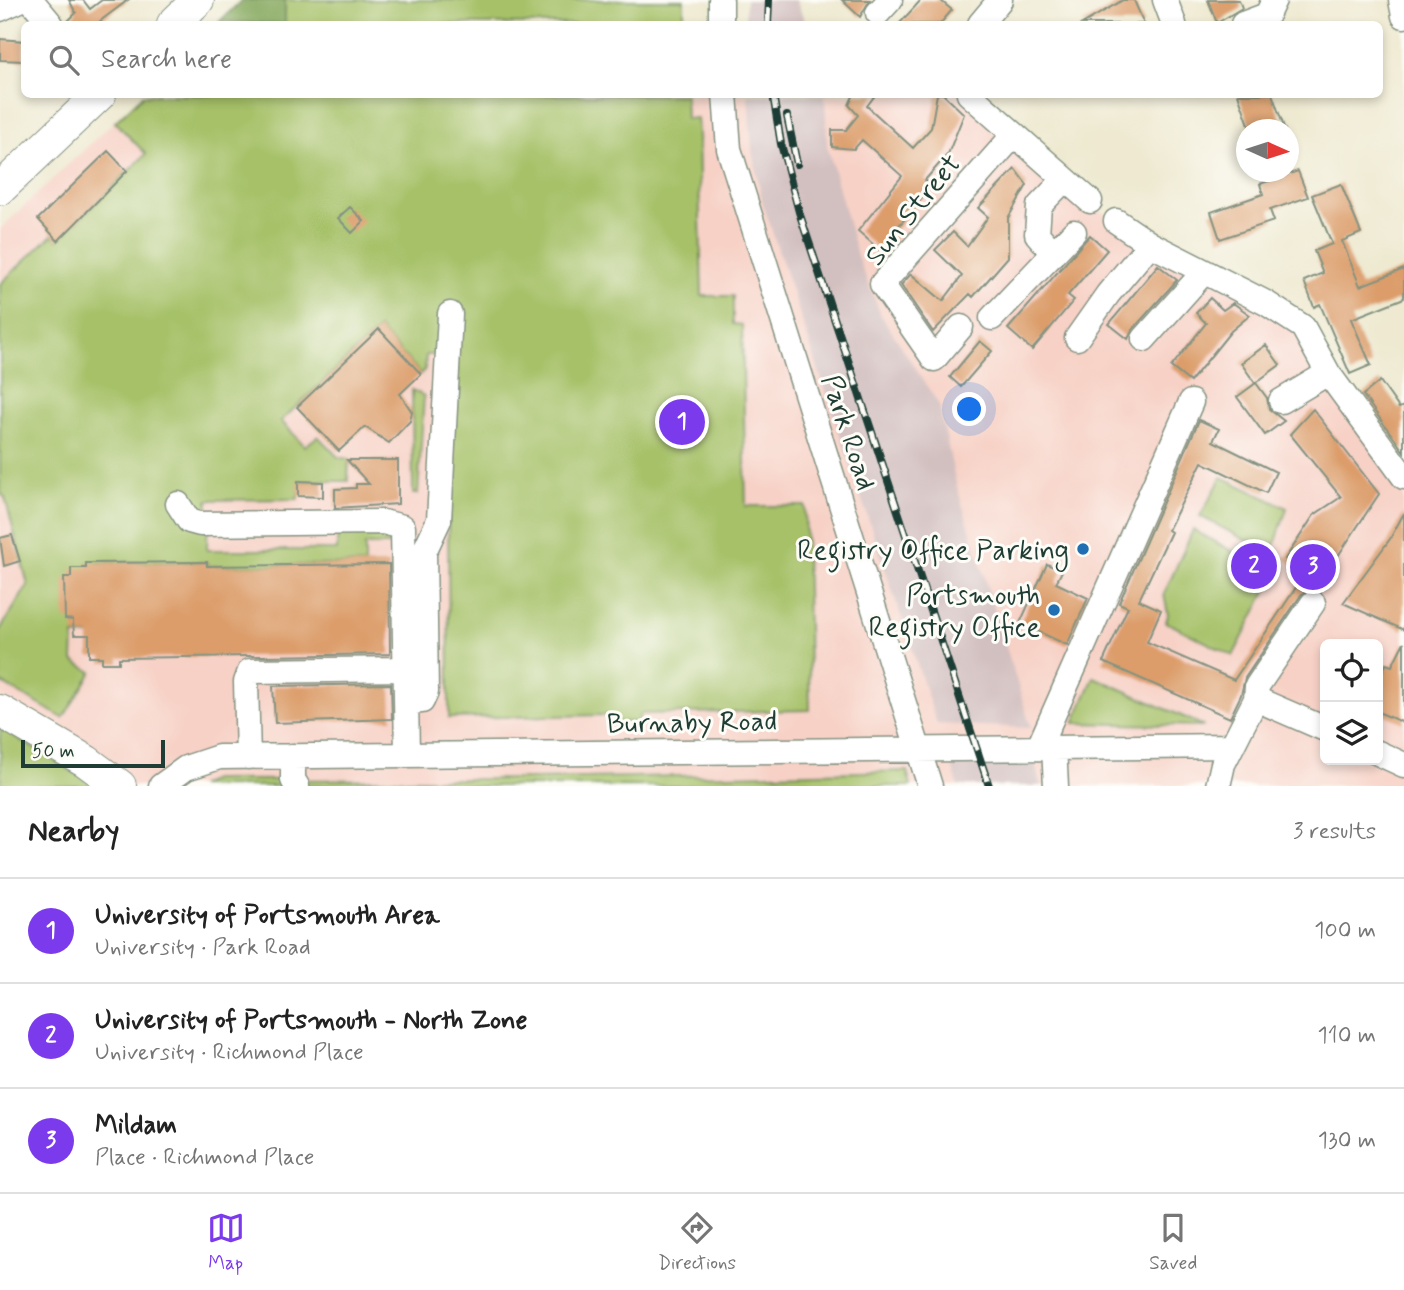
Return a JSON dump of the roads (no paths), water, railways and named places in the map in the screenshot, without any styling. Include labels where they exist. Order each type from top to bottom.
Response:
[{"type":"main road","points":[[176,21],[198,0]]},
{"type":"main road","points":[[0,189],[96,98]]},
{"type":"main road","points":[[0,710],[86,761],[120,786]]},
{"type":"street","points":[[0,9],[20,0]]},
{"type":"street","points":[[31,0],[48,21]]},
{"type":"street","points":[[721,0],[721,21]]},
{"type":"street","points":[[982,21],[1000,0]]},
{"type":"street","points":[[1165,0],[1173,21]]},
{"type":"street","points":[[1250,21],[1267,15],[1274,0]]},
{"type":"street","points":[[1401,0],[1404,16]]},
{"type":"street","name":"Park Road","points":[[725,98],[729,149],[930,786]]},
{"type":"street","points":[[974,98],[1013,136],[1090,201]]},
{"type":"street","name":"Sun Street","points":[[961,327],[934,359],[882,284],[1013,136]]},
{"type":"street","points":[[1053,252],[1037,234],[1039,206],[1064,180]]},
{"type":"street","points":[[1116,221],[1150,244],[1266,303],[1303,327],[1328,373],[1404,477]]},
{"type":"street","points":[[992,318],[1074,232]]},
{"type":"street","points":[[1077,338],[1108,294],[1150,244]]},
{"type":"street","points":[[1144,339],[1204,272]]},
{"type":"street","points":[[407,702],[422,701],[426,692],[424,552],[438,526],[450,314]]},
{"type":"street","points":[[1281,401],[1328,373]]},
{"type":"street","points":[[1056,786],[1046,747],[1191,402]]},
{"type":"street","points":[[178,504],[189,521],[200,524],[400,524],[405,534],[407,754]]},
{"type":"street","points":[[1218,786],[1231,746],[1256,699],[1257,686],[1313,603]]},
{"type":"street","points":[[248,757],[246,682],[250,671],[407,669]]},
{"type":"street","points":[[1256,699],[1320,727]]},
{"type":"street","name":"Burnaby Road","points":[[161,786],[186,768],[219,757],[1231,746]]},
{"type":"street","points":[[1383,755],[1404,765]]},
{"type":"street","points":[[293,756],[293,780],[297,786]]},
{"type":"railway","points":[[768,21],[769,0]]},
{"type":"railway","points":[[774,98],[781,144],[799,212],[989,786]]},
{"type":"railway","points":[[787,116],[797,164]]},
{"type":"place","name":"University of Portsmouth Area","points":[[682,422]]},
{"type":"place","name":"Registry Office Parking","points":[[1083,549]]},
{"type":"place","name":"University of Portsmouth - North Zone","points":[[1254,566]]},
{"type":"place","name":"Mildam","points":[[1313,567]]},
{"type":"place","name":"Portsmouth Registry Office","points":[[1054,610]]}]
